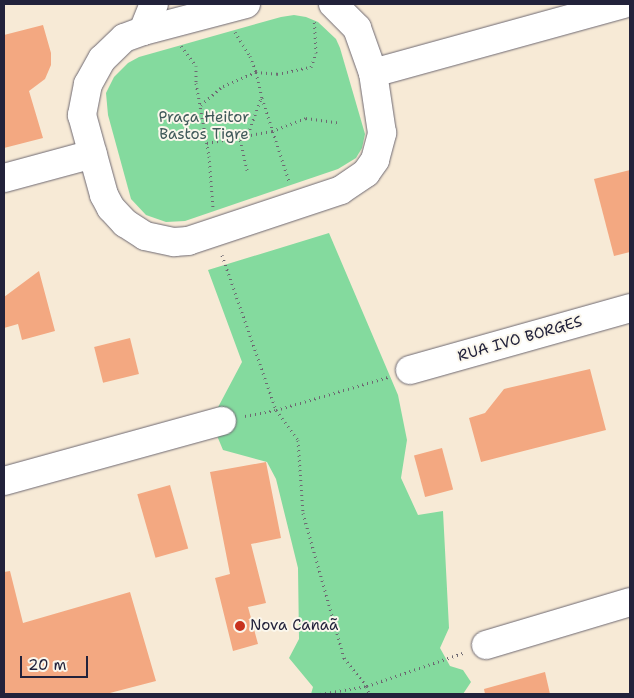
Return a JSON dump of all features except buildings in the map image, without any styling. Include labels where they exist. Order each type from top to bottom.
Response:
[{"type":"street","points":[[373,73],[624,4]]},
{"type":"street","points":[[234,7],[162,14],[143,31],[124,38],[112,48],[94,70],[88,84],[82,115],[104,195],[116,215],[145,236],[174,242],[188,241],[342,190],[366,173],[375,160],[382,133],[373,73],[357,28],[323,12]]},
{"type":"street","points":[[4,178],[93,154]]},
{"type":"street","name":"RUA IVO BORGES","points":[[410,370],[630,308]]},
{"type":"street","points":[[4,481],[222,421]]},
{"type":"street","points":[[486,645],[630,602]]},
{"type":"path","points":[[234,7],[256,72],[262,98],[296,205]]},
{"type":"path","points":[[201,106],[223,86],[256,72],[278,74],[311,67],[316,53],[323,12]]},
{"type":"path","points":[[162,14],[196,66],[196,83],[212,176],[214,232],[276,410],[298,440],[303,513],[344,658],[367,686],[369,694]]},
{"type":"path","points":[[248,134],[262,98]]},
{"type":"path","points":[[207,142],[272,131],[306,118],[340,123]]},
{"type":"path","points":[[239,136],[247,170]]},
{"type":"path","points":[[222,421],[276,410],[410,370]]},
{"type":"path","points":[[320,694],[367,686],[486,645]]},
{"type":"green space","name":"Praça Heitor Bastos Tigre","points":[[294,15],[318,22],[336,39],[340,48],[365,134],[362,148],[356,158],[338,169],[185,221],[166,222],[146,215],[131,199],[108,115],[106,93],[114,77],[128,63],[139,57]]},
{"type":"green space","points":[[329,233],[398,395],[407,440],[401,478],[418,515],[443,511],[449,628],[440,648],[450,666],[463,670],[471,682],[463,694],[311,694],[313,687],[289,658],[299,639],[298,568],[276,479],[267,462],[223,450],[215,431],[215,413],[242,362],[208,270]]},
{"type":"place","name":"Nova Canaã","points":[[240,626]]}]
